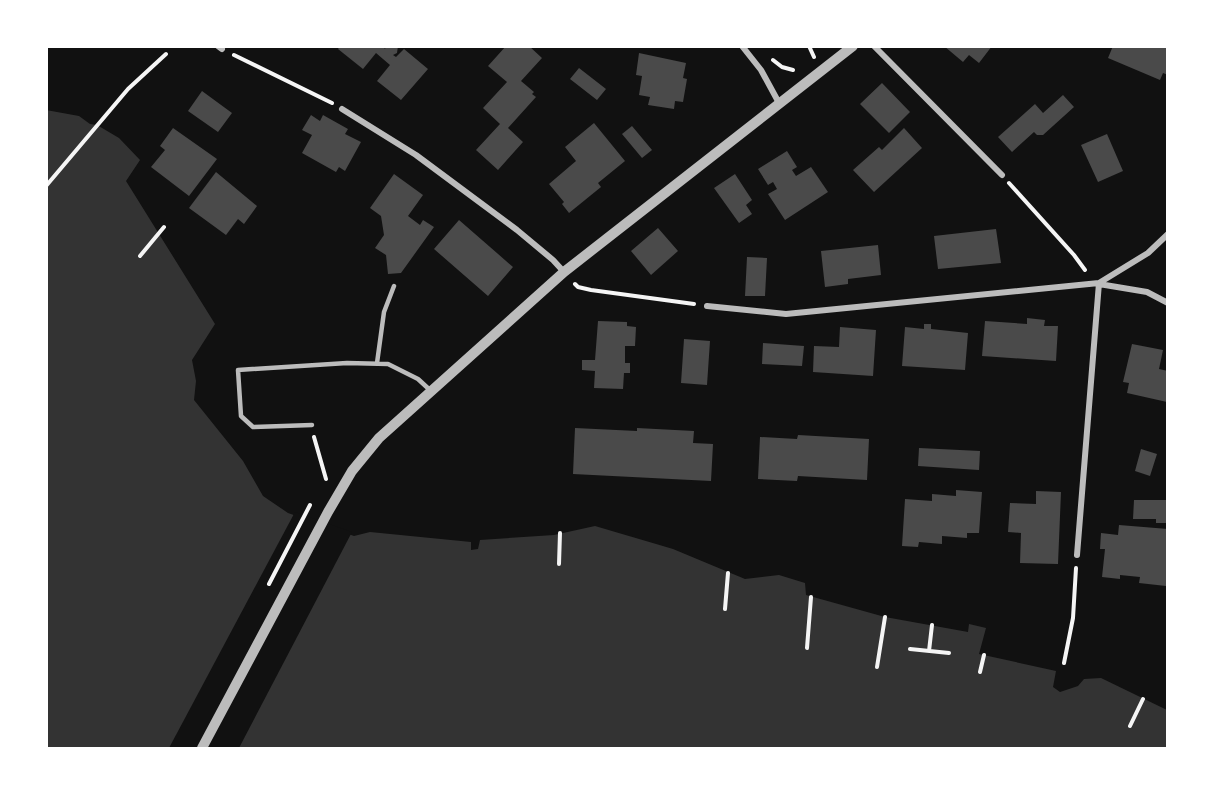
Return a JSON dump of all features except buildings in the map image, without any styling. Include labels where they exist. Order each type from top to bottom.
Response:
[{"type":"street","points":[[742,46],[761,70],[779,103]]},
{"type":"street","points":[[202,748],[328,512],[352,471],[379,438],[564,272],[853,46]]},
{"type":"street","points":[[874,46],[1002,175]]},
{"type":"street","points":[[342,109],[425,162],[517,230],[564,272]]},
{"type":"street","points":[[1099,283],[1148,253],[1167,234]]},
{"type":"street","points":[[1077,555],[1099,283]]},
{"type":"street","points":[[707,306],[786,315],[1099,283],[1147,292],[1167,303]]},
{"type":"lane","points":[[377,363],[384,312],[394,286]]},
{"type":"lane","points":[[312,425],[253,427],[241,416],[238,370],[316,364],[388,364],[418,379],[432,391]]},
{"type":"path","points":[[220,48],[342,109]]},
{"type":"path","points":[[46,186],[128,89],[166,54]]},
{"type":"path","points":[[767,54],[782,67],[793,70]]},
{"type":"path","points":[[1002,175],[1099,283]]},
{"type":"path","points":[[140,256],[164,227]]},
{"type":"path","points":[[564,272],[578,287],[707,306]]},
{"type":"path","points":[[312,425],[326,479]]},
{"type":"path","points":[[559,564],[560,533]]},
{"type":"path","points":[[1064,663],[1074,618],[1077,555]]},
{"type":"path","points":[[726,609],[728,573]]},
{"type":"path","points":[[807,648],[811,597]]},
{"type":"path","points":[[877,667],[885,617]]},
{"type":"path","points":[[929,651],[932,625]]},
{"type":"path","points":[[910,649],[949,653]]},
{"type":"path","points":[[980,672],[984,655]]},
{"type":"path","points":[[1130,726],[1143,699]]},
{"type":"shaded area","points":[[46,110],[79,116],[90,124],[97,125],[119,138],[140,160],[126,181],[215,324],[192,360],[196,381],[194,400],[243,461],[263,496],[288,513],[354,536],[370,532],[471,542],[471,550],[478,549],[480,540],[554,535],[595,526],[673,549],[745,579],[779,575],[805,583],[806,595],[885,617],[968,632],[969,624],[986,628],[979,654],[1056,671],[1053,687],[1060,692],[1078,686],[1084,679],[1101,678],[1167,710],[1167,748],[47,748]]},
{"type":"pier","points":[[295,512],[352,532],[239,748],[169,748]]}]
